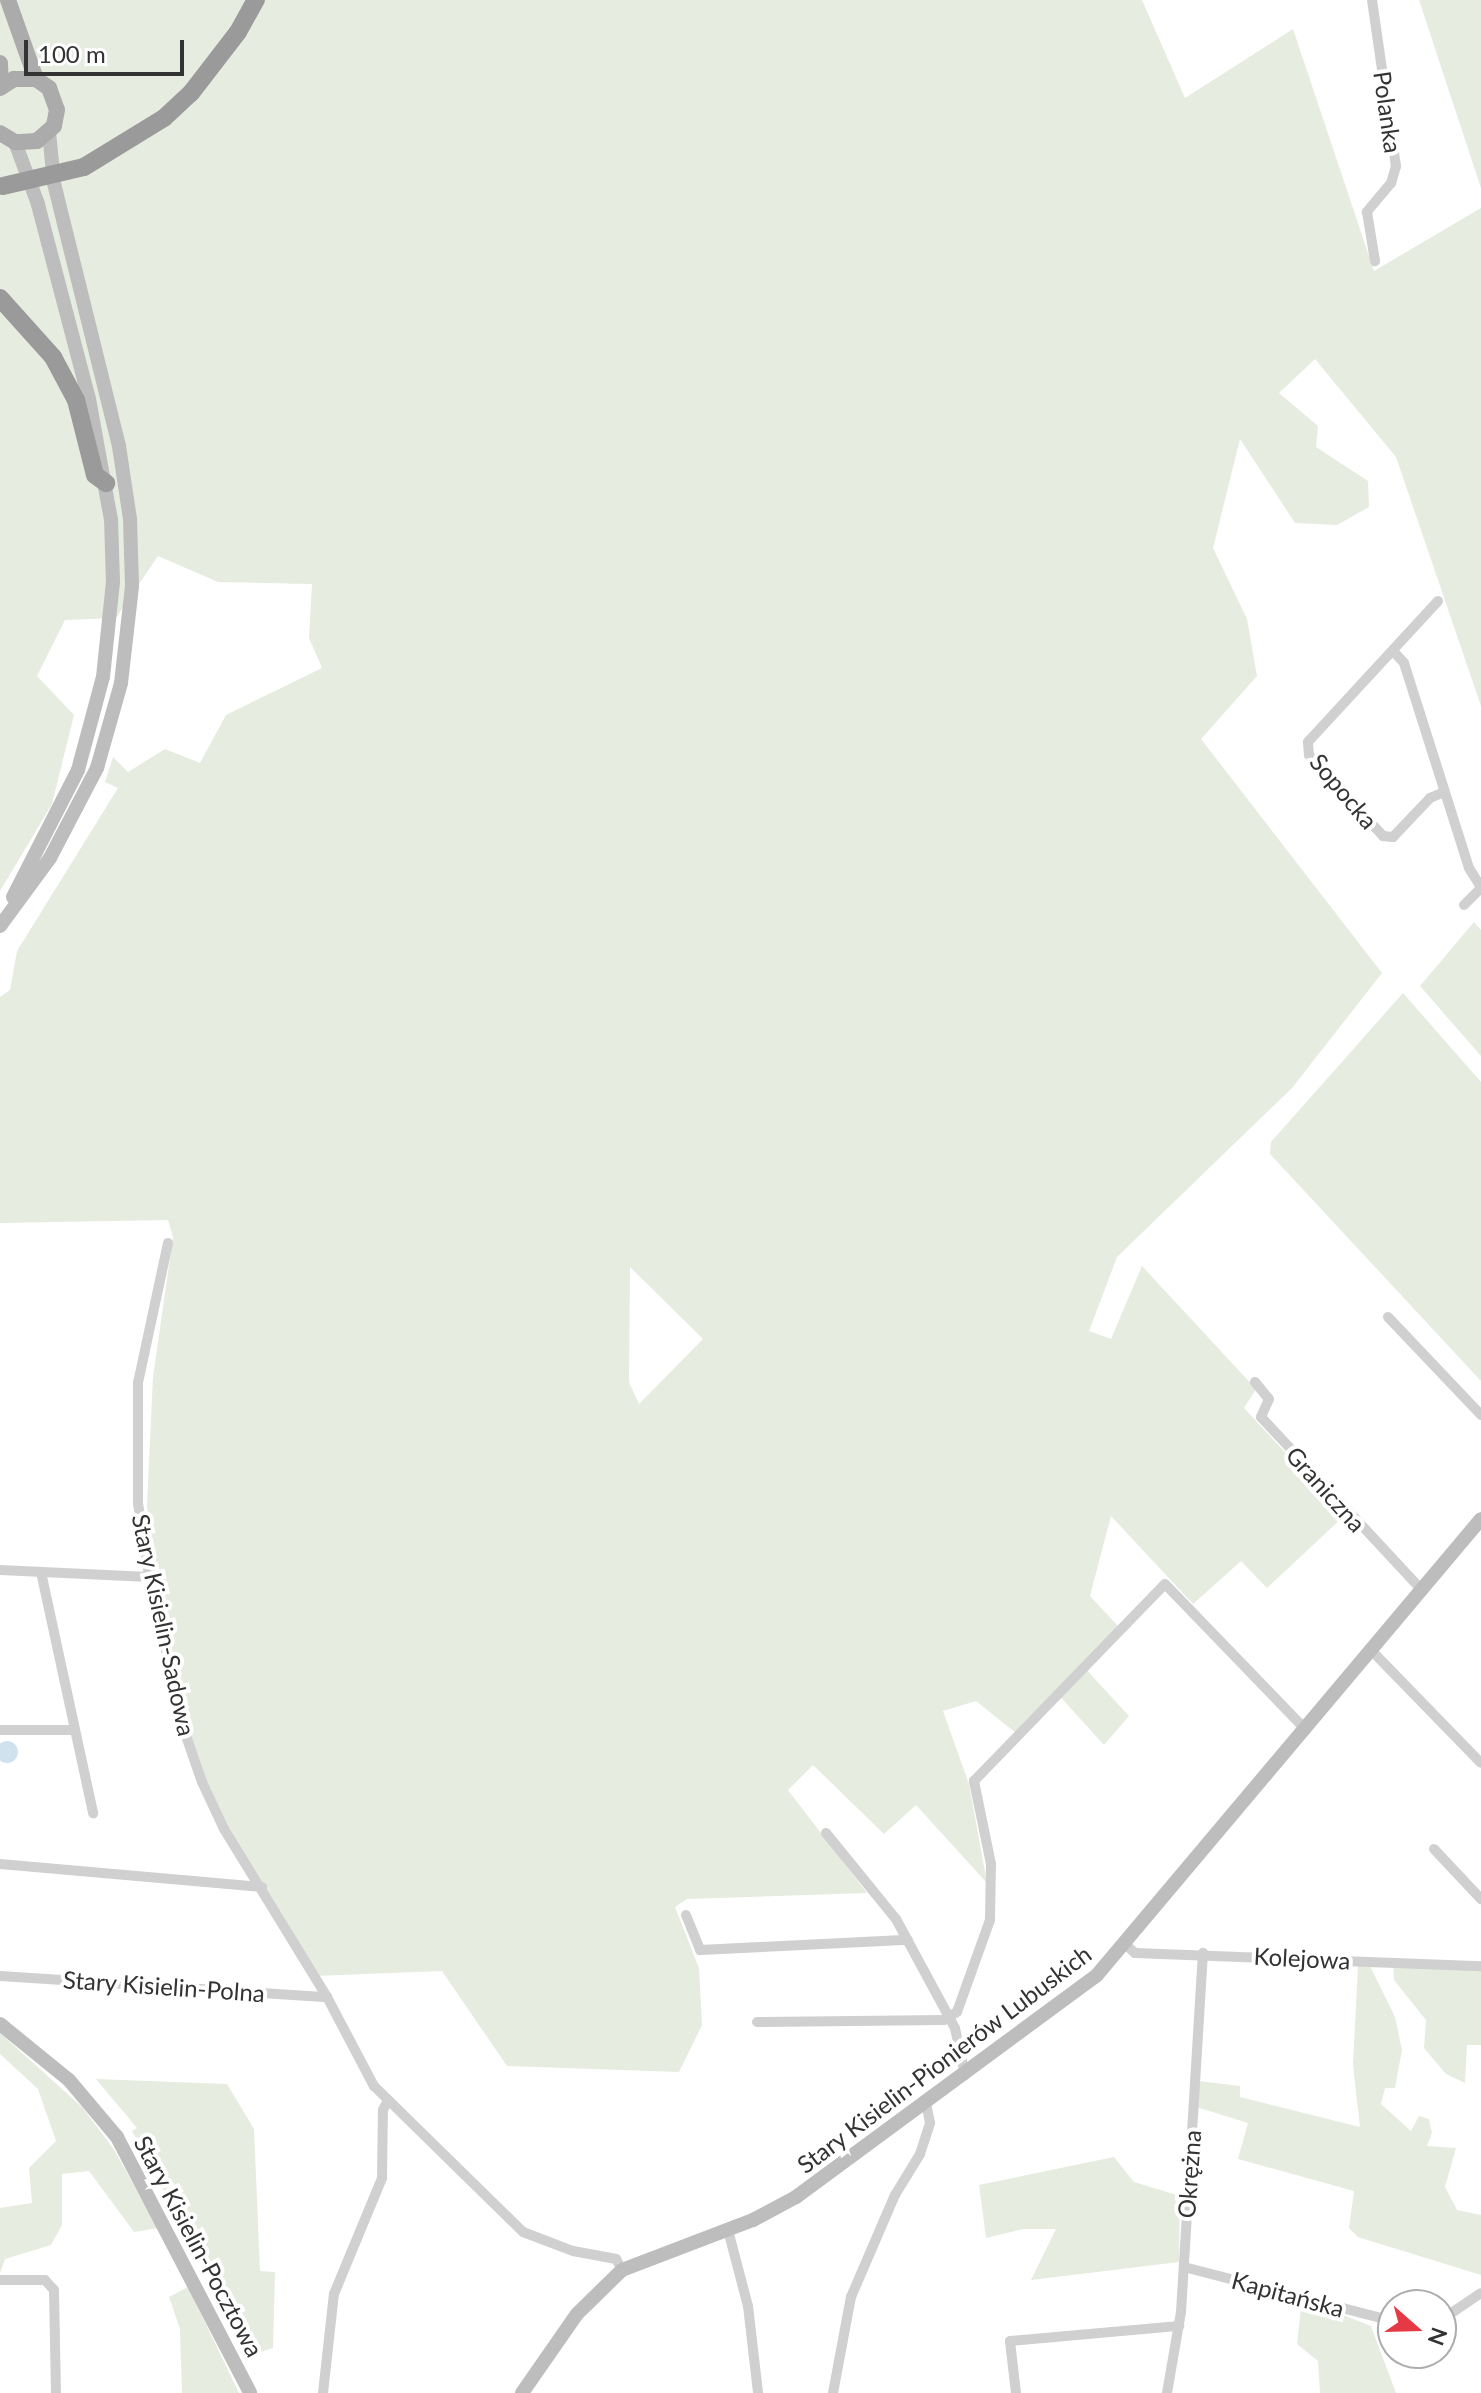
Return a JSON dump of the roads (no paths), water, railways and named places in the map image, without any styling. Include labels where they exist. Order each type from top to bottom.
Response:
[{"type":"highway","points":[[1,186],[84,167],[164,118],[191,93],[238,32],[256,0]]},
{"type":"highway","points":[[0,298],[53,357],[76,400],[95,475],[106,483]]},
{"type":"main road","points":[[0,133],[15,142],[30,143],[49,132],[56,102],[36,79],[8,0]]},
{"type":"main road","points":[[0,63],[1,87],[14,79],[36,79]]},
{"type":"street","name":"Polanka","points":[[1372,0],[1396,166],[1391,183],[1367,212],[1375,261]]},
{"type":"street","points":[[0,926],[50,858],[97,768],[121,683],[132,586],[121,458],[54,183],[49,132]]},
{"type":"street","points":[[0,918],[60,810],[92,723],[111,613],[106,483],[58,277],[15,142]]},
{"type":"street","name":"Sopocka","points":[[1438,601],[1308,742],[1309,755],[1383,836],[1393,837],[1430,798],[1444,792]]},
{"type":"street","points":[[1393,651],[1404,663],[1469,868],[1481,888],[1464,905]]},
{"type":"street","name":"Stary Kisielin-Sadowa","points":[[168,1243],[138,1383],[138,1503],[149,1577],[195,1764],[224,1829],[327,1997],[374,2086],[523,2232],[573,2251],[616,2259],[622,2270]]},
{"type":"street","points":[[1388,1317],[1481,1415]]},
{"type":"street","name":"Graniczna","points":[[1255,1382],[1269,1399],[1261,1417],[1422,1590]]},
{"type":"street","name":"Stary Kisielin-Pionierów Lubuskich","points":[[522,2393],[577,2314],[622,2270],[728,2230],[796,2197],[1090,1981],[1126,1945],[1481,1521]]},
{"type":"street","points":[[0,1570],[149,1577]]},
{"type":"street","points":[[41,1572],[93,1813]]},
{"type":"street","points":[[757,2022],[950,2017],[957,2012],[990,1920],[991,1864],[974,1781],[1165,1584],[1306,1730]]},
{"type":"street","points":[[1372,1651],[1481,1763]]},
{"type":"street","points":[[0,1730],[75,1730]]},
{"type":"street","points":[[826,1833],[908,1940],[950,2017],[965,2075]]},
{"type":"street","points":[[1434,1849],[1481,1899]]},
{"type":"street","points":[[0,1864],[262,1887]]},
{"type":"street","points":[[686,1915],[700,1950],[908,1940]]},
{"type":"street","name":"Kolejowa","points":[[1126,1945],[1135,1953],[1203,1953],[1481,1966]]},
{"type":"street","name":"Okrężna","points":[[1167,2393],[1179,2326],[1184,2267],[1203,1953]]},
{"type":"street","name":"Stary Kisielin-Polna","points":[[0,1976],[327,1997]]},
{"type":"street","name":"Stary Kisielin-Pocztowa","points":[[0,2024],[86,2097],[117,2137],[250,2393]]},
{"type":"street","points":[[323,2393],[334,2294],[382,2178],[383,2110],[388,2100]]},
{"type":"street","points":[[833,2393],[851,2297],[895,2195],[920,2154],[930,2123],[926,2103]]},
{"type":"street","points":[[728,2230],[748,2306],[758,2393]]},
{"type":"street","name":"Kapitańska","points":[[1184,2267],[1377,2317]]},
{"type":"street","points":[[0,2280],[45,2280],[54,2290],[56,2393]]},
{"type":"street","points":[[1457,2309],[1481,2293]]},
{"type":"street","points":[[1016,2393],[1010,2341],[1179,2326]]},
{"type":"water","points":[[7,1741],[18,1752],[7,1763],[-4,1752]]}]
